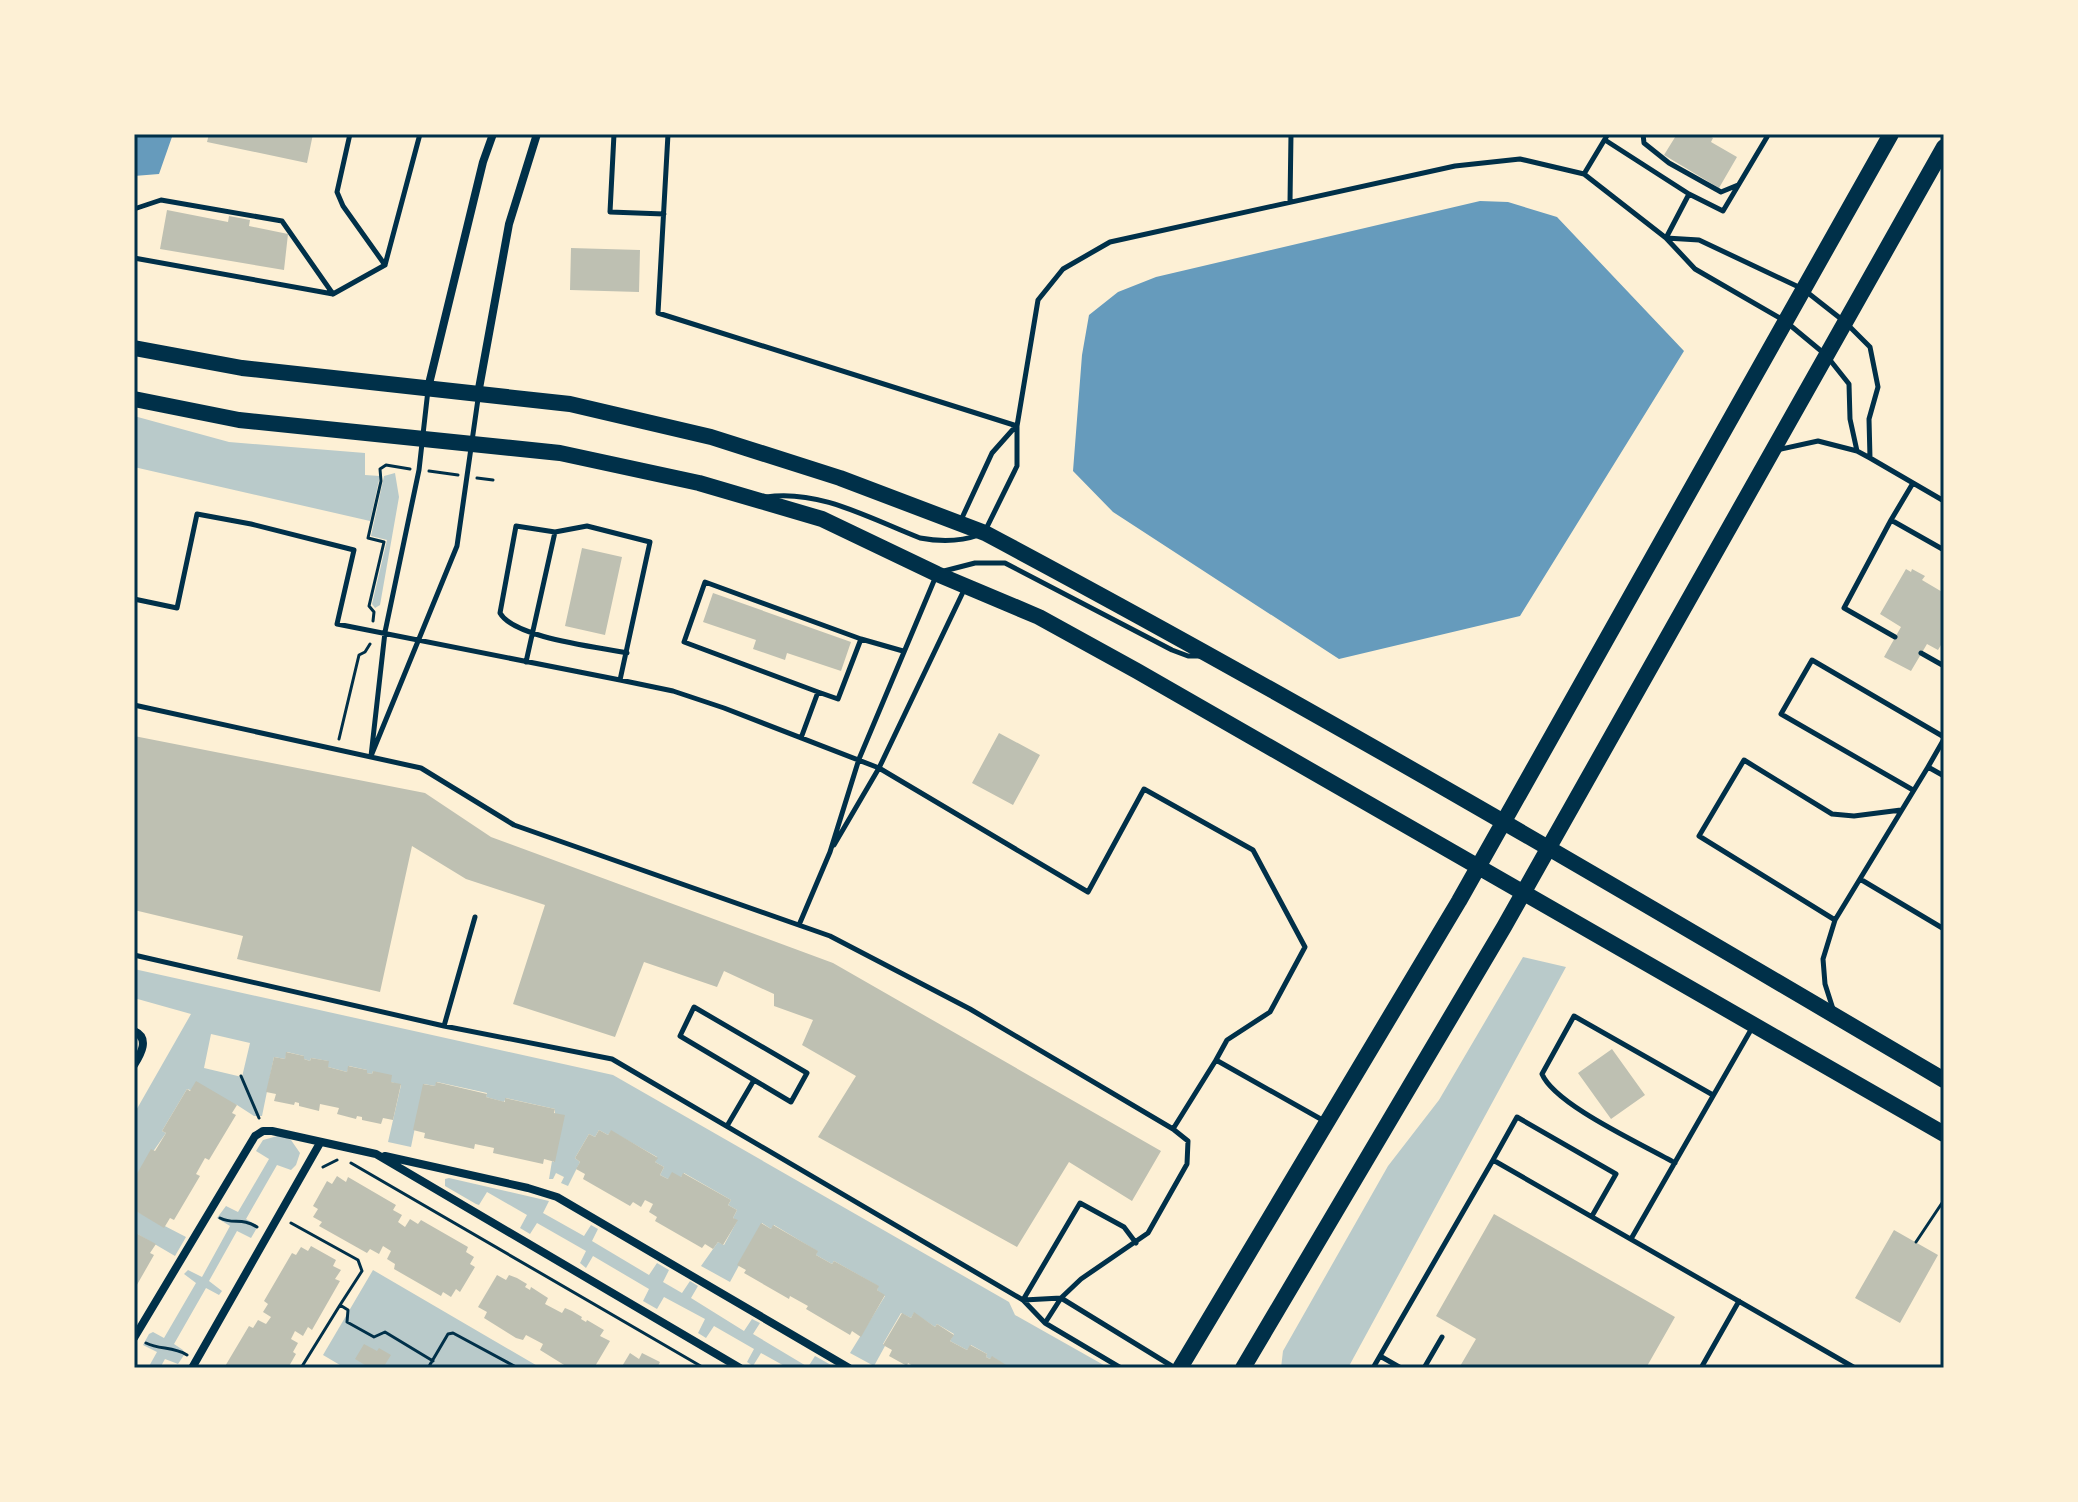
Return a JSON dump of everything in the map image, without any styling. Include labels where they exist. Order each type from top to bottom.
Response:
[{"type":"highway","points":[[1178,1368],[1478,866],[1891,134]]},
{"type":"highway","points":[[1243,1368],[1524,893],[1944,147]]},
{"type":"highway","points":[[134,348],[242,368],[570,404],[711,437],[840,478],[960,522],[1211,656],[1503,821],[1944,1080]]},
{"type":"highway","points":[[134,399],[239,420],[560,453],[699,483],[822,519],[937,574],[1039,617],[1123,663],[1944,1134]]},
{"type":"street","points":[[428,388],[483,162],[493,134]]},
{"type":"street","points":[[478,394],[509,224],[537,134]]},
{"type":"street","points":[[134,1031],[140,1033],[143,1041],[142,1052],[134,1065]]},
{"type":"street","points":[[134,1338],[255,1136],[267,1131],[557,1197],[849,1368]]},
{"type":"street","points":[[194,1364],[320,1143]]},
{"type":"street","points":[[376,1154],[740,1368]]},
{"type":"lane","points":[[350,134],[337,192],[343,206],[385,265]]},
{"type":"lane","points":[[134,258],[333,294],[385,265],[420,134]]},
{"type":"lane","points":[[614,134],[610,212],[664,214]]},
{"type":"lane","points":[[668,134],[658,313],[1017,426]]},
{"type":"lane","points":[[1290,202],[1291,134]]},
{"type":"lane","points":[[1643,134],[1644,143],[1669,163],[1721,192],[1740,185]]},
{"type":"lane","points":[[1584,174],[1607,137],[1689,194],[1723,211],[1767,137],[1764,134]]},
{"type":"lane","points":[[752,499],[803,495],[935,541],[952,541],[985,533],[1017,466],[1017,426],[1038,300],[1063,269],[1110,242],[1455,166],[1506,160],[1536,161],[1584,174],[1666,238],[1695,269],[1785,321],[1826,355],[1849,384],[1850,419],[1857,451]]},
{"type":"lane","points":[[1666,238],[1689,194]]},
{"type":"lane","points":[[134,209],[161,200],[282,221],[333,294]]},
{"type":"lane","points":[[1666,238],[1699,240],[1803,289],[1845,322],[1870,347],[1878,387],[1869,419],[1870,458]]},
{"type":"lane","points":[[371,756],[385,632],[419,470],[428,388]]},
{"type":"lane","points":[[371,756],[457,546],[478,394]]},
{"type":"lane","points":[[960,522],[992,453],[1017,426]]},
{"type":"lane","points":[[1772,451],[1818,441],[1857,451],[1944,501]]},
{"type":"lane","points":[[1895,637],[1844,608],[1913,483]]},
{"type":"lane","points":[[134,599],[177,608],[197,514],[354,550],[337,624],[673,691],[879,768],[1088,892],[1144,789],[1253,850],[1305,947],[1270,1012],[1227,1040],[1173,1129]]},
{"type":"lane","points":[[1891,520],[1944,550]]},
{"type":"lane","points":[[620,680],[627,653],[650,542],[587,526],[555,532],[516,526],[500,613],[507,623],[532,633],[627,653]]},
{"type":"lane","points":[[526,662],[555,532]]},
{"type":"lane","points":[[799,925],[830,852],[859,759],[937,574],[975,563],[1005,563],[1172,650],[1188,656],[1211,656]]},
{"type":"lane","points":[[861,639],[838,699],[684,642],[705,582],[861,639],[903,651]]},
{"type":"lane","points":[[830,852],[879,768],[966,586]]},
{"type":"lane","points":[[1921,653],[1944,666]]},
{"type":"lane","points":[[1836,1016],[1825,984],[1823,959],[1835,920],[1928,767],[1944,738],[1812,660],[1781,714],[1913,790]]},
{"type":"lane","points":[[801,738],[818,692]]},
{"type":"lane","points":[[134,705],[421,768],[514,825],[830,936],[970,1009],[1173,1129],[1188,1141],[1187,1164],[1148,1233],[1081,1279],[1061,1298],[1045,1323]]},
{"type":"lane","points":[[1835,920],[1699,836],[1744,760],[1832,814],[1854,816],[1901,810]]},
{"type":"lane","points":[[1928,767],[1944,776]]},
{"type":"lane","points":[[1860,879],[1944,929]]},
{"type":"lane","points":[[444,1026],[475,917]]},
{"type":"lane","points":[[134,955],[444,1026],[612,1059],[1023,1300],[1045,1323],[1121,1368]]},
{"type":"lane","points":[[694,1007],[807,1073],[791,1102],[754,1080],[680,1036],[694,1007]]},
{"type":"lane","points":[[1675,1163],[1561,1099],[1545,1083],[1542,1074],[1574,1016],[1713,1095]]},
{"type":"lane","points":[[1631,1239],[1753,1026]]},
{"type":"lane","points":[[1216,1060],[1326,1122]]},
{"type":"lane","points":[[727,1126],[754,1080]]},
{"type":"lane","points":[[1373,1368],[1517,1117],[1616,1174],[1592,1216]]},
{"type":"lane","points":[[1493,1160],[1855,1368]]},
{"type":"lane","points":[[1023,1300],[1080,1203],[1124,1227],[1136,1243]]},
{"type":"lane","points":[[1023,1300],[1061,1298],[1178,1368]]},
{"type":"lane","points":[[1701,1368],[1739,1301]]},
{"type":"lane","points":[[1424,1368],[1442,1337]]},
{"type":"lane","points":[[1380,1356],[1401,1368]]},
{"type":"path","points":[[241,1076],[267,1131]]},
{"type":"path","points":[[318,1176],[324,1165],[339,1159],[346,1160],[704,1368]]},
{"type":"path","points":[[1916,1242],[1944,1200]]},
{"type":"path","points":[[285,1232],[292,1221],[358,1260],[362,1271],[301,1368]]},
{"type":"path","points":[[340,1305],[348,1310],[347,1322],[374,1337],[385,1332],[433,1361]]},
{"type":"path","points":[[428,1368],[448,1334],[453,1333],[518,1368]]},
{"type":"path","points":[[145,1342],[154,1347],[175,1347],[194,1364]]},
{"type":"shaded area","points":[[134,416],[229,442],[365,453],[365,475],[380,476],[370,521],[134,467]]},
{"type":"shaded area","points":[[395,473],[399,497],[380,605],[375,608],[372,604],[387,540],[371,536],[384,476]]},
{"type":"shaded area","points":[[1523,957],[1566,967],[1348,1368],[1281,1368],[1283,1351],[1388,1166],[1439,1100]]},
{"type":"shaded area","points":[[134,969],[613,1075],[1009,1302],[1015,1315],[1109,1368],[1009,1368],[993,1357],[986,1357],[987,1354],[971,1345],[967,1350],[950,1341],[954,1334],[937,1324],[935,1327],[914,1313],[911,1318],[901,1313],[874,1366],[850,1353],[885,1296],[877,1290],[878,1286],[834,1261],[832,1264],[816,1255],[817,1251],[774,1225],[771,1229],[762,1223],[730,1282],[701,1266],[718,1242],[724,1245],[737,1221],[733,1218],[737,1210],[728,1205],[731,1200],[684,1173],[681,1177],[668,1179],[660,1175],[664,1167],[655,1162],[657,1157],[611,1131],[608,1135],[599,1130],[595,1137],[589,1134],[575,1158],[580,1162],[568,1186],[561,1183],[564,1177],[556,1173],[553,1179],[549,1179],[554,1162],[555,1109],[506,1098],[504,1102],[486,1097],[487,1093],[437,1082],[435,1086],[424,1084],[411,1147],[388,1142],[401,1085],[373,1071],[372,1074],[367,1073],[367,1070],[349,1066],[347,1072],[328,1067],[328,1061],[311,1058],[310,1061],[304,1056],[287,1052],[285,1059],[274,1057],[262,1116],[254,1116],[237,1105],[187,1089],[162,1131],[166,1133],[134,1179],[134,1114],[191,1014],[134,998]],"holes":[[[211,1034],[250,1043],[242,1077],[204,1068]]]},
{"type":"shaded area","points":[[281,1135],[291,1140],[300,1153],[296,1165],[291,1170],[277,1165],[246,1219],[258,1226],[251,1238],[237,1231],[209,1281],[222,1291],[219,1295],[206,1288],[174,1344],[183,1350],[184,1355],[178,1364],[165,1359],[160,1368],[148,1368],[157,1352],[143,1345],[149,1334],[153,1332],[164,1338],[196,1283],[184,1274],[188,1270],[202,1277],[230,1226],[217,1218],[226,1206],[238,1212],[269,1159],[256,1151],[263,1140]]},
{"type":"shaded area","points":[[445,1179],[549,1201],[543,1213],[584,1236],[591,1225],[598,1229],[592,1241],[649,1275],[657,1263],[669,1270],[663,1282],[682,1293],[690,1281],[698,1286],[691,1298],[744,1331],[752,1319],[760,1323],[753,1334],[808,1367],[815,1356],[831,1365],[829,1368],[788,1368],[761,1353],[753,1366],[747,1362],[754,1349],[714,1326],[706,1338],[698,1333],[705,1319],[664,1297],[657,1309],[643,1301],[649,1289],[593,1256],[586,1268],[580,1263],[586,1251],[537,1223],[530,1234],[520,1228],[527,1215],[487,1192],[479,1205],[476,1204],[445,1186]]},
{"type":"shaded area","points":[[134,1210],[186,1237],[175,1256],[134,1232]]},
{"type":"shaded area","points":[[373,1270],[541,1368],[345,1368],[323,1355]]},
{"type":"water","points":[[134,134],[173,134],[159,174],[134,176]]},
{"type":"water","points":[[1480,201],[1508,202],[1557,217],[1684,351],[1520,616],[1339,659],[1113,512],[1073,471],[1082,355],[1089,315],[1118,292],[1156,277]]},
{"type":"building","points":[[209,134],[313,134],[307,163],[207,142]]},
{"type":"building","points":[[1677,134],[1706,134],[1713,138],[1711,142],[1737,157],[1719,188],[1664,155]]},
{"type":"building","points":[[167,210],[228,222],[229,216],[250,220],[249,226],[288,234],[284,270],[160,249]]},
{"type":"building","points":[[571,248],[640,250],[639,292],[570,290]]},
{"type":"building","points":[[582,548],[622,557],[605,635],[565,626]]},
{"type":"building","points":[[1906,569],[1925,576],[1922,580],[1944,593],[1944,640],[1938,650],[1927,644],[1911,671],[1884,657],[1901,627],[1880,614]]},
{"type":"building","points":[[713,593],[851,642],[841,671],[787,653],[785,660],[753,649],[756,640],[703,622]]},
{"type":"building","points":[[999,733],[1040,755],[1013,805],[972,783]]},
{"type":"building","points":[[134,736],[425,793],[491,837],[833,963],[1161,1151],[1132,1201],[1069,1162],[1017,1247],[818,1137],[856,1076],[802,1045],[813,1020],[774,1006],[774,994],[724,971],[717,987],[644,962],[615,1037],[513,1004],[545,905],[466,879],[412,846],[380,992],[237,959],[243,936],[134,910]]},
{"type":"building","points":[[1612,1049],[1645,1095],[1611,1119],[1578,1073]]},
{"type":"building","points":[[286,1052],[304,1056],[310,1061],[311,1058],[329,1061],[328,1067],[347,1072],[348,1066],[367,1070],[367,1073],[372,1074],[373,1071],[392,1075],[391,1082],[401,1084],[393,1120],[383,1118],[381,1124],[362,1120],[362,1117],[357,1116],[356,1119],[337,1114],[339,1108],[320,1104],[319,1111],[295,1102],[294,1105],[274,1101],[276,1094],[266,1092],[274,1057],[285,1059]]},
{"type":"building","points":[[196,1081],[237,1105],[232,1113],[236,1115],[209,1160],[205,1158],[196,1174],[200,1176],[174,1220],[170,1218],[164,1228],[134,1210],[134,1179],[151,1149],[155,1151],[166,1133],[162,1131],[187,1089],[190,1091]]},
{"type":"building","points":[[436,1082],[487,1094],[486,1097],[505,1102],[505,1098],[555,1109],[554,1113],[565,1115],[555,1162],[544,1159],[543,1164],[493,1153],[494,1148],[475,1144],[474,1149],[424,1138],[425,1133],[413,1130],[423,1084],[435,1086]]},
{"type":"building","points":[[599,1130],[608,1135],[611,1130],[658,1158],[655,1162],[664,1167],[660,1175],[668,1179],[672,1172],[681,1177],[683,1173],[731,1200],[728,1205],[737,1210],[733,1218],[738,1220],[723,1245],[718,1242],[713,1249],[705,1244],[702,1248],[655,1221],[657,1217],[649,1212],[653,1204],[645,1200],[641,1207],[633,1202],[630,1206],[583,1179],[585,1174],[576,1169],[580,1162],[575,1158],[589,1134],[595,1137]]},
{"type":"building","points":[[337,1176],[346,1182],[348,1177],[396,1205],[393,1210],[402,1215],[398,1222],[405,1227],[410,1219],[418,1224],[421,1220],[468,1247],[466,1252],[474,1257],[470,1264],[475,1267],[460,1292],[456,1289],[451,1297],[443,1292],[441,1296],[394,1269],[395,1264],[387,1259],[391,1251],[383,1246],[379,1254],[370,1249],[367,1253],[319,1226],[322,1222],[313,1217],[318,1209],[313,1206],[327,1181],[332,1184]]},
{"type":"building","points":[[1494,1214],[1675,1317],[1646,1368],[1459,1368],[1476,1339],[1436,1316]]},
{"type":"building","points":[[761,1223],[771,1229],[773,1225],[818,1251],[816,1255],[832,1264],[834,1261],[879,1286],[877,1290],[885,1295],[861,1337],[852,1331],[850,1335],[806,1309],[808,1306],[790,1296],[789,1299],[744,1273],[746,1270],[737,1265]]},
{"type":"building","points":[[1894,1230],[1938,1255],[1900,1323],[1855,1298]]},
{"type":"building","points":[[134,1232],[156,1244],[150,1253],[154,1255],[134,1290]]},
{"type":"building","points":[[311,1246],[336,1260],[333,1266],[341,1270],[335,1279],[340,1281],[312,1330],[308,1327],[303,1336],[295,1331],[291,1339],[298,1343],[293,1352],[296,1354],[288,1368],[224,1368],[249,1326],[253,1328],[258,1320],[266,1324],[271,1317],[263,1312],[268,1304],[264,1301],[292,1253],[296,1255],[301,1247],[308,1251]]},
{"type":"building","points":[[497,1275],[506,1280],[509,1275],[517,1278],[527,1284],[525,1287],[530,1290],[531,1287],[548,1298],[545,1304],[562,1313],[565,1308],[572,1311],[604,1330],[600,1336],[610,1341],[594,1368],[569,1368],[540,1350],[543,1344],[526,1335],[523,1340],[516,1338],[484,1318],[487,1312],[478,1307]]},
{"type":"building","points":[[914,1312],[935,1327],[937,1324],[954,1335],[950,1341],[967,1350],[970,1345],[987,1354],[986,1357],[990,1359],[992,1356],[1011,1368],[912,1368],[908,1363],[907,1366],[889,1356],[892,1350],[883,1345],[902,1313],[911,1318]]},
{"type":"building","points":[[364,1344],[391,1355],[383,1368],[370,1368],[355,1359]]},
{"type":"building","points":[[630,1353],[639,1359],[642,1353],[660,1362],[658,1366],[662,1368],[621,1368]]}]
